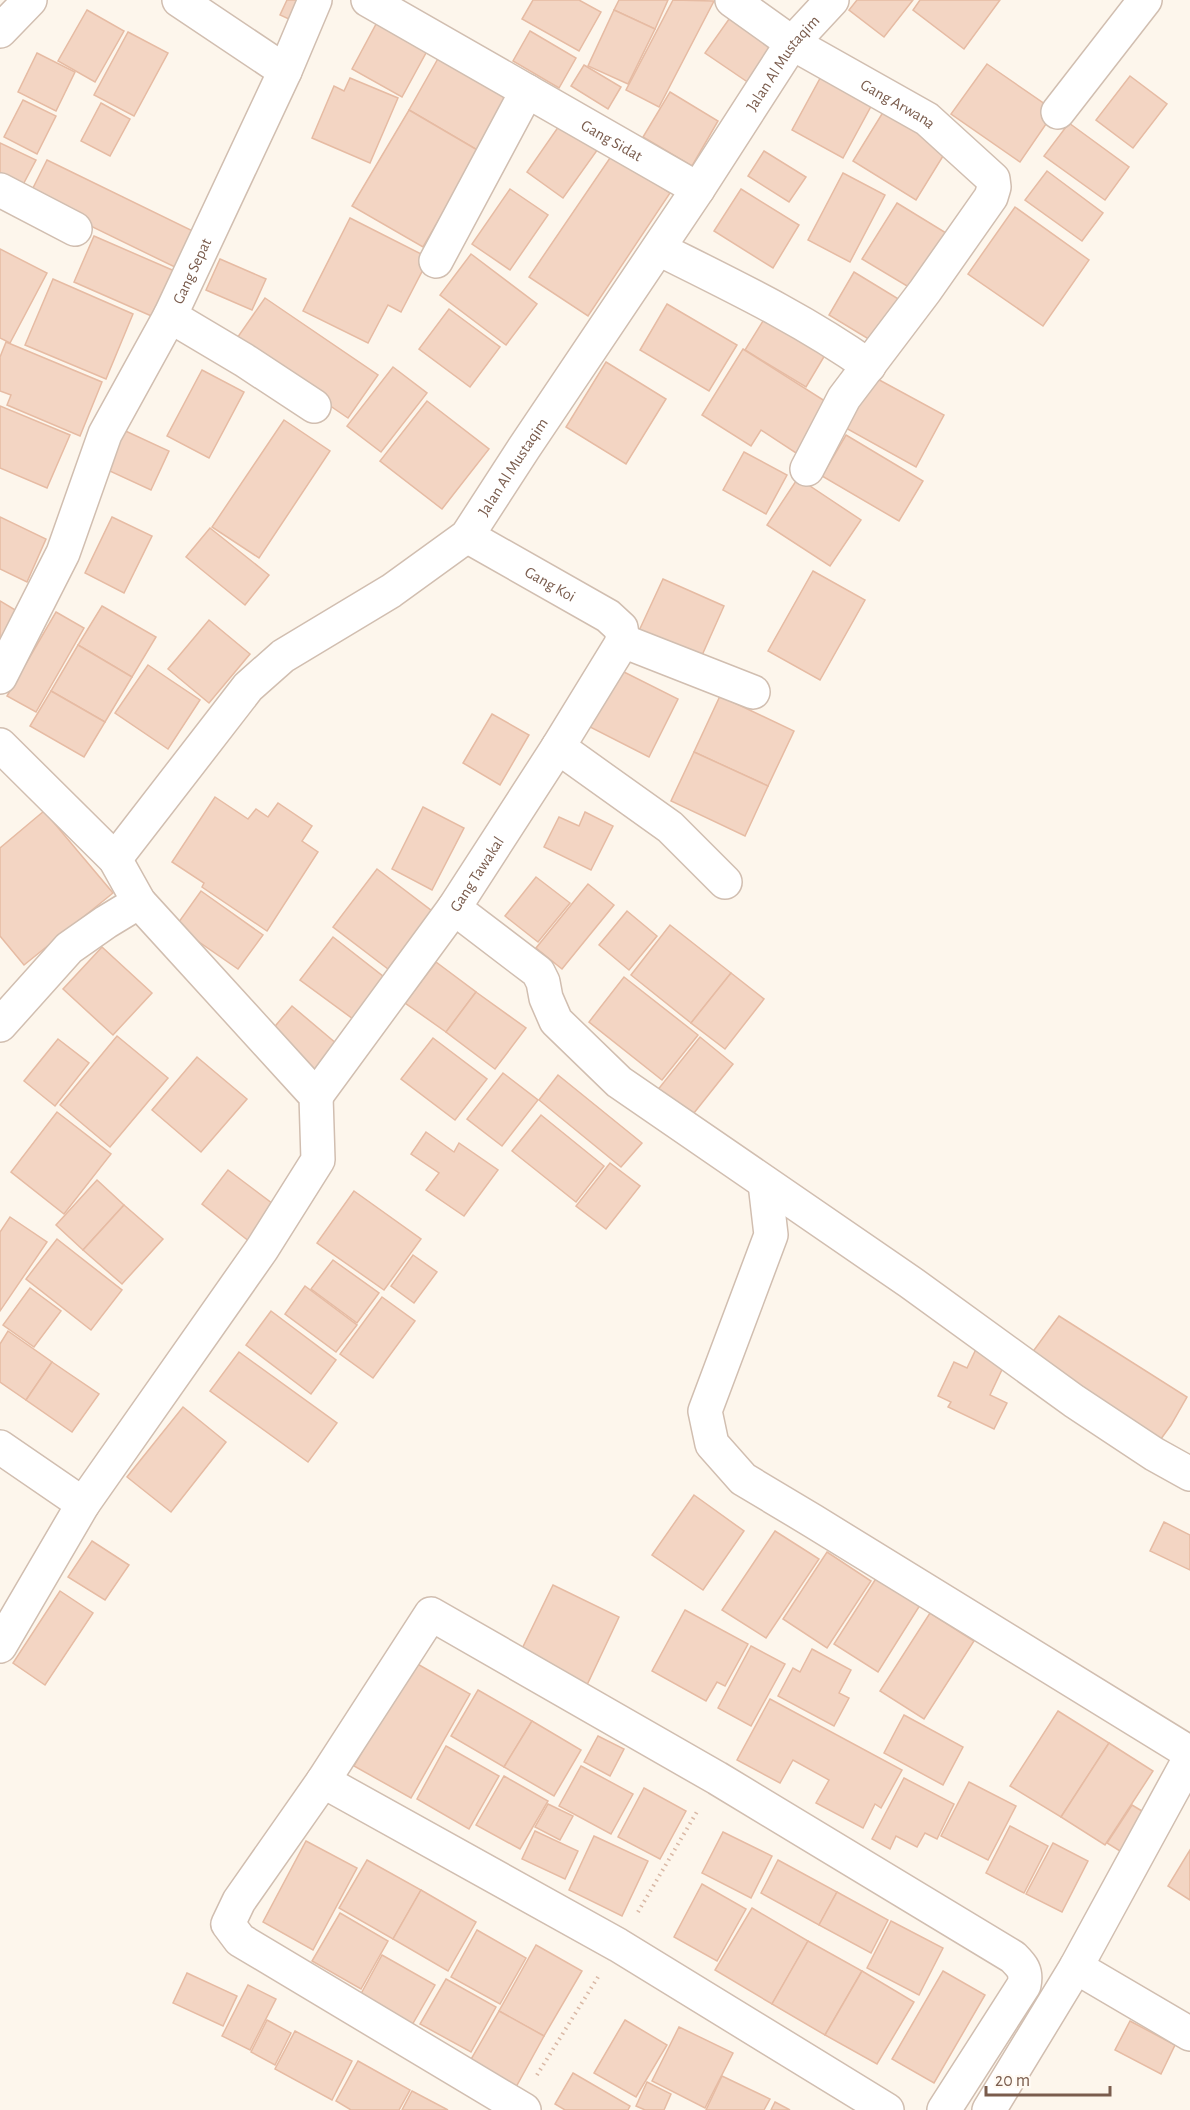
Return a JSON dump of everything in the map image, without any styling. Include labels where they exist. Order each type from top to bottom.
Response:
[{"type":"street","points":[[0,31],[30,0]]},
{"type":"street","points":[[179,0],[285,71],[315,0]]},
{"type":"street","name":"Gang Sidat","points":[[368,0],[698,189]]},
{"type":"street","name":"Gang Arwana","points":[[732,0],[792,43],[927,119],[993,179],[994,187],[991,197],[869,366]]},
{"type":"street","name":"Jalan Al Mustaqim","points":[[115,859],[248,687],[283,656],[391,591],[466,536],[698,189],[792,43],[832,0]]},
{"type":"street","points":[[1058,112],[1145,0]]},
{"type":"street","name":"Gang Sepat","points":[[285,71],[170,316],[244,360],[314,406]]},
{"type":"street","points":[[436,261],[527,92]]},
{"type":"street","points":[[0,190],[75,229]]},
{"type":"street","points":[[658,249],[754,296],[834,341],[869,366],[844,398],[807,469]]},
{"type":"street","points":[[0,677],[63,553],[105,434],[170,316]]},
{"type":"street","name":"Gang Koi","points":[[466,536],[608,616],[621,628],[623,641]]},
{"type":"street","points":[[623,641],[753,692]]},
{"type":"street","name":"Gang Tawakal","points":[[316,1096],[454,908],[623,641]]},
{"type":"street","points":[[0,745],[115,859],[139,902],[316,1096],[318,1160],[262,1249],[83,1504],[0,1646]]},
{"type":"street","points":[[558,747],[670,827],[725,882]]},
{"type":"street","points":[[0,1025],[69,948],[139,902]]},
{"type":"street","points":[[454,908],[538,972],[556,1021],[619,1082],[910,1282],[1074,1401],[1154,1454],[1190,1474]]},
{"type":"street","points":[[765,1183],[771,1235],[705,1411],[712,1444],[743,1479],[768,1496],[813,1521],[1190,1755],[1076,1967],[989,2110]]},
{"type":"street","points":[[0,1447],[83,1504]]},
{"type":"street","points":[[524,2110],[240,1940],[228,1924],[239,1901],[323,1781],[431,1614],[717,1778],[1013,1957],[1023,1967],[1026,1975],[1024,1985],[944,2110]]},
{"type":"street","points":[[323,1781],[618,1945],[887,2110]]},
{"type":"street","points":[[1076,1967],[1190,2034]]},
{"type":"building","points":[[287,0],[313,0],[302,25],[280,15]]},
{"type":"building","points":[[533,0],[579,0],[601,12],[579,51],[522,19]]},
{"type":"building","points":[[619,0],[668,0],[655,29],[614,10]]},
{"type":"building","points":[[673,0],[714,1],[659,107],[626,90]]},
{"type":"building","points":[[857,0],[913,0],[884,37],[849,10]]},
{"type":"building","points":[[920,0],[1000,0],[964,49],[913,10]]},
{"type":"building","points":[[87,10],[124,31],[95,82],[58,61]]},
{"type":"building","points":[[614,10],[655,29],[628,84],[588,66]]},
{"type":"building","points":[[734,12],[780,43],[752,85],[705,53]]},
{"type":"building","points":[[382,13],[433,40],[402,97],[352,69]]},
{"type":"building","points":[[530,31],[576,58],[559,88],[513,61]]},
{"type":"building","points":[[128,32],[168,53],[134,116],[94,95]]},
{"type":"building","points":[[444,48],[515,89],[479,151],[409,110]]},
{"type":"building","points":[[37,53],[75,72],[56,111],[18,92]]},
{"type":"building","points":[[987,64],[1055,111],[1020,162],[951,114]]},
{"type":"building","points":[[584,65],[621,87],[608,109],[571,86]]},
{"type":"building","points":[[824,71],[875,99],[843,158],[792,130]]},
{"type":"building","points":[[1130,76],[1167,104],[1133,148],[1096,120]]},
{"type":"building","points":[[350,78],[398,98],[370,163],[312,138],[334,86],[344,91]]},
{"type":"building","points":[[670,92],[718,121],[692,166],[643,137]]},
{"type":"building","points":[[23,100],[56,116],[37,154],[4,137]]},
{"type":"building","points":[[101,103],[130,119],[110,156],[81,141]]},
{"type":"building","points":[[885,109],[948,148],[916,200],[853,161]]},
{"type":"building","points":[[409,110],[479,151],[423,247],[352,206]]},
{"type":"building","points":[[561,123],[598,149],[563,198],[527,172]]},
{"type":"building","points":[[1069,123],[1129,167],[1105,200],[1044,156]]},
{"type":"building","points":[[0,143],[36,160],[18,194],[0,185]]},
{"type":"building","points":[[764,151],[806,177],[789,202],[748,176]]},
{"type":"building","points":[[612,155],[670,193],[588,316],[529,277]]},
{"type":"building","points":[[47,160],[199,234],[181,270],[29,196]]},
{"type":"building","points":[[1047,171],[1103,213],[1082,241],[1025,200]]},
{"type":"building","points":[[843,173],[885,195],[850,262],[808,240]]},
{"type":"building","points":[[510,189],[548,215],[510,270],[472,244]]},
{"type":"building","points":[[741,189],[799,225],[773,268],[714,231]]},
{"type":"building","points":[[897,203],[951,236],[917,292],[862,259]]},
{"type":"building","points":[[1015,207],[1089,260],[1043,326],[968,274]]},
{"type":"building","points":[[350,218],[429,258],[401,312],[388,305],[368,343],[303,311]]},
{"type":"building","points":[[94,236],[186,276],[165,322],[74,282]]},
{"type":"building","points":[[0,249],[47,273],[10,343],[0,338]]},
{"type":"building","points":[[471,254],[537,304],[506,345],[440,295]]},
{"type":"building","points":[[220,259],[266,279],[252,310],[206,290]]},
{"type":"building","points":[[854,272],[905,303],[880,346],[829,315]]},
{"type":"building","points":[[53,279],[133,314],[106,379],[25,345]]},
{"type":"building","points":[[265,298],[378,375],[348,418],[235,341]]},
{"type":"building","points":[[667,304],[737,345],[709,391],[640,350]]},
{"type":"building","points":[[449,309],[500,347],[470,387],[419,349]]},
{"type":"building","points":[[768,313],[828,350],[806,387],[745,350]]},
{"type":"building","points":[[6,342],[102,382],[80,436],[7,405],[11,395],[0,391],[0,357]]},
{"type":"building","points":[[743,349],[828,403],[796,453],[761,430],[751,446],[702,415]]},
{"type":"building","points":[[606,362],[666,399],[626,464],[566,427]]},
{"type":"building","points":[[393,367],[427,393],[381,452],[347,426]]},
{"type":"building","points":[[202,370],[244,392],[209,458],[167,436]]},
{"type":"building","points":[[872,376],[944,415],[916,467],[844,427]]},
{"type":"building","points":[[427,401],[489,449],[442,509],[380,461]]},
{"type":"building","points":[[0,406],[70,435],[47,488],[0,468]]},
{"type":"building","points":[[284,420],[330,451],[259,558],[212,527]]},
{"type":"building","points":[[119,428],[169,451],[151,490],[101,467]]},
{"type":"building","points":[[846,435],[923,481],[899,521],[822,476]]},
{"type":"building","points":[[744,452],[787,475],[766,514],[723,490]]},
{"type":"building","points":[[798,478],[861,520],[830,566],[767,525]]},
{"type":"building","points":[[0,517],[46,539],[27,582],[0,569]]},
{"type":"building","points":[[112,517],[152,536],[124,593],[85,573]]},
{"type":"building","points":[[210,528],[269,575],[245,605],[186,557]]},
{"type":"building","points":[[813,571],[865,600],[820,680],[768,651]]},
{"type":"building","points":[[663,579],[724,606],[699,662],[637,635]]},
{"type":"building","points":[[0,601],[22,614],[0,652]]},
{"type":"building","points":[[102,606],[156,637],[132,677],[78,645]]},
{"type":"building","points":[[56,612],[84,628],[36,712],[7,696]]},
{"type":"building","points":[[209,620],[250,654],[209,703],[168,669]]},
{"type":"building","points":[[78,645],[132,677],[105,722],[51,691]]},
{"type":"building","points":[[148,665],[200,700],[168,749],[115,713]]},
{"type":"building","points":[[620,670],[678,699],[649,757],[590,727]]},
{"type":"building","points":[[51,691],[105,722],[84,757],[30,726]]},
{"type":"building","points":[[720,696],[794,731],[768,786],[694,752]]},
{"type":"building","points":[[492,714],[529,735],[500,785],[463,763]]},
{"type":"building","points":[[694,752],[768,786],[745,836],[671,801]]},
{"type":"building","points":[[215,797],[248,819],[256,809],[268,817],[278,803],[312,826],[302,841],[318,852],[267,931],[202,887],[204,883],[172,862]]},
{"type":"building","points":[[423,807],[464,828],[432,890],[392,869]]},
{"type":"building","points":[[44,811],[113,893],[24,965],[0,936],[0,848]]},
{"type":"building","points":[[585,812],[613,826],[591,870],[544,847],[559,817],[579,826]]},
{"type":"building","points":[[377,869],[432,911],[388,969],[333,927]]},
{"type":"building","points":[[536,877],[570,903],[538,942],[505,916]]},
{"type":"building","points":[[588,884],[614,905],[562,969],[536,948]]},
{"type":"building","points":[[201,891],[263,935],[238,969],[176,926]]},
{"type":"building","points":[[627,911],[657,936],[629,970],[599,945]]},
{"type":"building","points":[[670,925],[731,973],[691,1023],[631,975]]},
{"type":"building","points":[[333,937],[384,977],[353,1019],[300,980]]},
{"type":"building","points":[[102,947],[152,993],[113,1035],[63,989]]},
{"type":"building","points":[[436,962],[476,992],[446,1032],[405,1003]]},
{"type":"building","points":[[731,973],[764,999],[725,1049],[691,1023]]},
{"type":"building","points":[[624,977],[698,1035],[662,1080],[589,1022]]},
{"type":"building","points":[[476,992],[526,1028],[495,1069],[446,1032]]},
{"type":"building","points":[[292,1006],[337,1044],[312,1074],[266,1037]]},
{"type":"building","points":[[117,1036],[168,1078],[110,1147],[60,1105]]},
{"type":"building","points":[[700,1037],[733,1064],[690,1118],[656,1092]]},
{"type":"building","points":[[433,1038],[487,1079],[455,1120],[401,1079]]},
{"type":"building","points":[[58,1039],[89,1063],[55,1106],[24,1081]]},
{"type":"building","points":[[197,1057],[247,1099],[201,1152],[152,1110]]},
{"type":"building","points":[[503,1073],[538,1100],[502,1146],[467,1119]]},
{"type":"building","points":[[558,1075],[642,1143],[621,1167],[539,1100]]},
{"type":"building","points":[[57,1112],[111,1154],[64,1214],[11,1172]]},
{"type":"building","points":[[541,1115],[604,1166],[576,1202],[512,1151]]},
{"type":"building","points":[[426,1132],[454,1152],[459,1143],[498,1170],[464,1216],[426,1190],[439,1173],[411,1154]]},
{"type":"building","points":[[610,1163],[640,1186],[606,1229],[576,1206]]},
{"type":"building","points":[[228,1170],[277,1207],[250,1242],[202,1204]]},
{"type":"building","points":[[97,1180],[124,1205],[83,1250],[56,1225]]},
{"type":"building","points":[[354,1191],[421,1239],[384,1290],[317,1243]]},
{"type":"building","points":[[124,1205],[163,1239],[122,1284],[83,1250]]},
{"type":"building","points":[[10,1217],[47,1242],[0,1311],[0,1232]]},
{"type":"building","points":[[57,1239],[122,1290],[91,1330],[26,1279]]},
{"type":"building","points":[[413,1255],[437,1272],[414,1303],[391,1286]]},
{"type":"building","points":[[333,1260],[379,1293],[357,1323],[311,1289]]},
{"type":"building","points":[[305,1286],[357,1325],[336,1352],[285,1314]]},
{"type":"building","points":[[30,1288],[61,1311],[34,1347],[3,1325]]},
{"type":"building","points":[[382,1297],[415,1321],[373,1378],[340,1354]]},
{"type":"building","points":[[271,1311],[336,1360],[311,1394],[246,1345]]},
{"type":"building","points":[[1059,1316],[1187,1397],[1158,1443],[1026,1361]]},
{"type":"building","points":[[8,1331],[52,1362],[26,1400],[0,1382],[0,1344]]},
{"type":"building","points":[[978,1345],[1007,1359],[990,1395],[1007,1403],[994,1429],[948,1407],[951,1402],[938,1396],[954,1362],[967,1368]]},
{"type":"building","points":[[239,1352],[337,1423],[308,1462],[210,1391]]},
{"type":"building","points":[[52,1362],[99,1394],[72,1432],[26,1400]]},
{"type":"building","points":[[183,1407],[226,1442],[171,1512],[127,1477]]},
{"type":"building","points":[[694,1495],[744,1531],[703,1590],[652,1555]]},
{"type":"building","points":[[1164,1522],[1190,1535],[1190,1570],[1150,1551]]},
{"type":"building","points":[[775,1531],[819,1559],[766,1638],[722,1610]]},
{"type":"building","points":[[92,1541],[129,1565],[105,1600],[68,1577]]},
{"type":"building","points":[[827,1552],[871,1581],[827,1648],[783,1619]]},
{"type":"building","points":[[884,1566],[927,1594],[878,1672],[834,1644]]},
{"type":"building","points":[[553,1585],[619,1617],[586,1687],[519,1655]]},
{"type":"building","points":[[60,1591],[93,1613],[45,1685],[13,1663]]},
{"type":"building","points":[[685,1610],[748,1644],[725,1686],[717,1682],[706,1701],[652,1671]]},
{"type":"building","points":[[930,1613],[974,1641],[924,1719],[880,1691]]},
{"type":"building","points":[[751,1646],[785,1664],[751,1726],[718,1708]]},
{"type":"building","points":[[812,1649],[851,1670],[839,1693],[849,1698],[834,1726],[778,1696],[793,1668],[800,1672]]},
{"type":"building","points":[[414,1662],[470,1694],[411,1798],[354,1766]]},
{"type":"building","points":[[478,1690],[532,1721],[504,1767],[451,1736]]},
{"type":"building","points":[[770,1699],[902,1770],[881,1808],[875,1804],[863,1828],[816,1803],[829,1780],[793,1760],[780,1783],[737,1760]]},
{"type":"building","points":[[1058,1711],[1109,1743],[1061,1817],[1010,1786]]},
{"type":"building","points":[[904,1715],[963,1747],[943,1785],[884,1753]]},
{"type":"building","points":[[532,1721],[581,1750],[554,1796],[504,1767]]},
{"type":"building","points":[[598,1736],[624,1749],[610,1776],[584,1762]]},
{"type":"building","points":[[1109,1743],[1153,1771],[1105,1845],[1061,1817]]},
{"type":"building","points":[[446,1746],[499,1776],[469,1829],[417,1799]]},
{"type":"building","points":[[581,1766],[633,1794],[611,1834],[559,1806]]},
{"type":"building","points":[[504,1776],[548,1801],[520,1849],[476,1825]]},
{"type":"building","points":[[904,1778],[954,1804],[937,1839],[925,1833],[917,1847],[896,1836],[890,1849],[872,1839]]},
{"type":"building","points":[[969,1782],[1016,1806],[988,1860],[941,1836]]},
{"type":"building","points":[[644,1788],[686,1811],[660,1859],[618,1837]]},
{"type":"building","points":[[548,1804],[573,1816],[560,1840],[535,1827]]},
{"type":"building","points":[[1132,1805],[1152,1817],[1128,1856],[1107,1843]]},
{"type":"building","points":[[1010,1826],[1048,1846],[1024,1893],[986,1873]]},
{"type":"building","points":[[535,1831],[578,1851],[565,1879],[522,1859]]},
{"type":"building","points":[[723,1832],[772,1856],[751,1898],[702,1873]]},
{"type":"building","points":[[594,1836],[648,1861],[622,1916],[569,1890]]},
{"type":"building","points":[[306,1841],[357,1868],[313,1950],[263,1922]]},
{"type":"building","points":[[1053,1843],[1088,1861],[1062,1912],[1026,1894]]},
{"type":"building","points":[[1190,1850],[1190,1900],[1168,1886]]},
{"type":"building","points":[[367,1860],[421,1890],[393,1939],[339,1908]]},
{"type":"building","points":[[778,1860],[837,1892],[819,1925],[761,1893]]},
{"type":"building","points":[[702,1884],[746,1909],[717,1961],[674,1937]]},
{"type":"building","points":[[421,1890],[476,1922],[448,1971],[393,1939]]},
{"type":"building","points":[[837,1892],[888,1920],[871,1953],[819,1925]]},
{"type":"building","points":[[752,1908],[808,1941],[772,2004],[715,1970]]},
{"type":"building","points":[[340,1913],[388,1941],[361,1989],[312,1961]]},
{"type":"building","points":[[891,1921],[943,1948],[919,1995],[867,1968]]},
{"type":"building","points":[[477,1930],[526,1958],[500,2004],[451,1977]]},
{"type":"building","points":[[808,1941],[862,1971],[825,2035],[772,2004]]},
{"type":"building","points":[[536,1945],[582,1971],[544,2036],[499,2011]]},
{"type":"building","points":[[382,1955],[435,1985],[408,2032],[356,2003]]},
{"type":"building","points":[[862,1971],[914,2002],[877,2064],[825,2035]]},
{"type":"building","points":[[943,1971],[985,1995],[934,2083],[892,2059]]},
{"type":"building","points":[[187,1973],[237,1996],[223,2026],[173,2003]]},
{"type":"building","points":[[446,1979],[496,2007],[471,2052],[420,2024]]},
{"type":"building","points":[[248,1985],[276,1999],[250,2050],[222,2036]]},
{"type":"building","points":[[499,2011],[544,2036],[516,2087],[470,2061]]},
{"type":"building","points":[[267,2020],[291,2033],[275,2065],[251,2052]]},
{"type":"building","points":[[625,2020],[667,2045],[636,2097],[594,2073]]},
{"type":"building","points":[[1130,2021],[1175,2045],[1161,2074],[1115,2050]]},
{"type":"building","points":[[679,2027],[733,2053],[705,2108],[652,2081]]},
{"type":"building","points":[[295,2031],[352,2061],[332,2100],[275,2069]]},
{"type":"building","points":[[358,2061],[410,2090],[399,2110],[351,2110],[336,2101]]},
{"type":"building","points":[[573,2073],[630,2106],[628,2110],[565,2110],[555,2104]]},
{"type":"building","points":[[722,2076],[770,2099],[764,2110],[706,2110]]},
{"type":"building","points":[[647,2082],[671,2094],[664,2110],[645,2110],[636,2106]]},
{"type":"building","points":[[412,2091],[448,2110],[402,2110]]},
{"type":"building","points":[[775,2102],[790,2110],[771,2110]]}]
